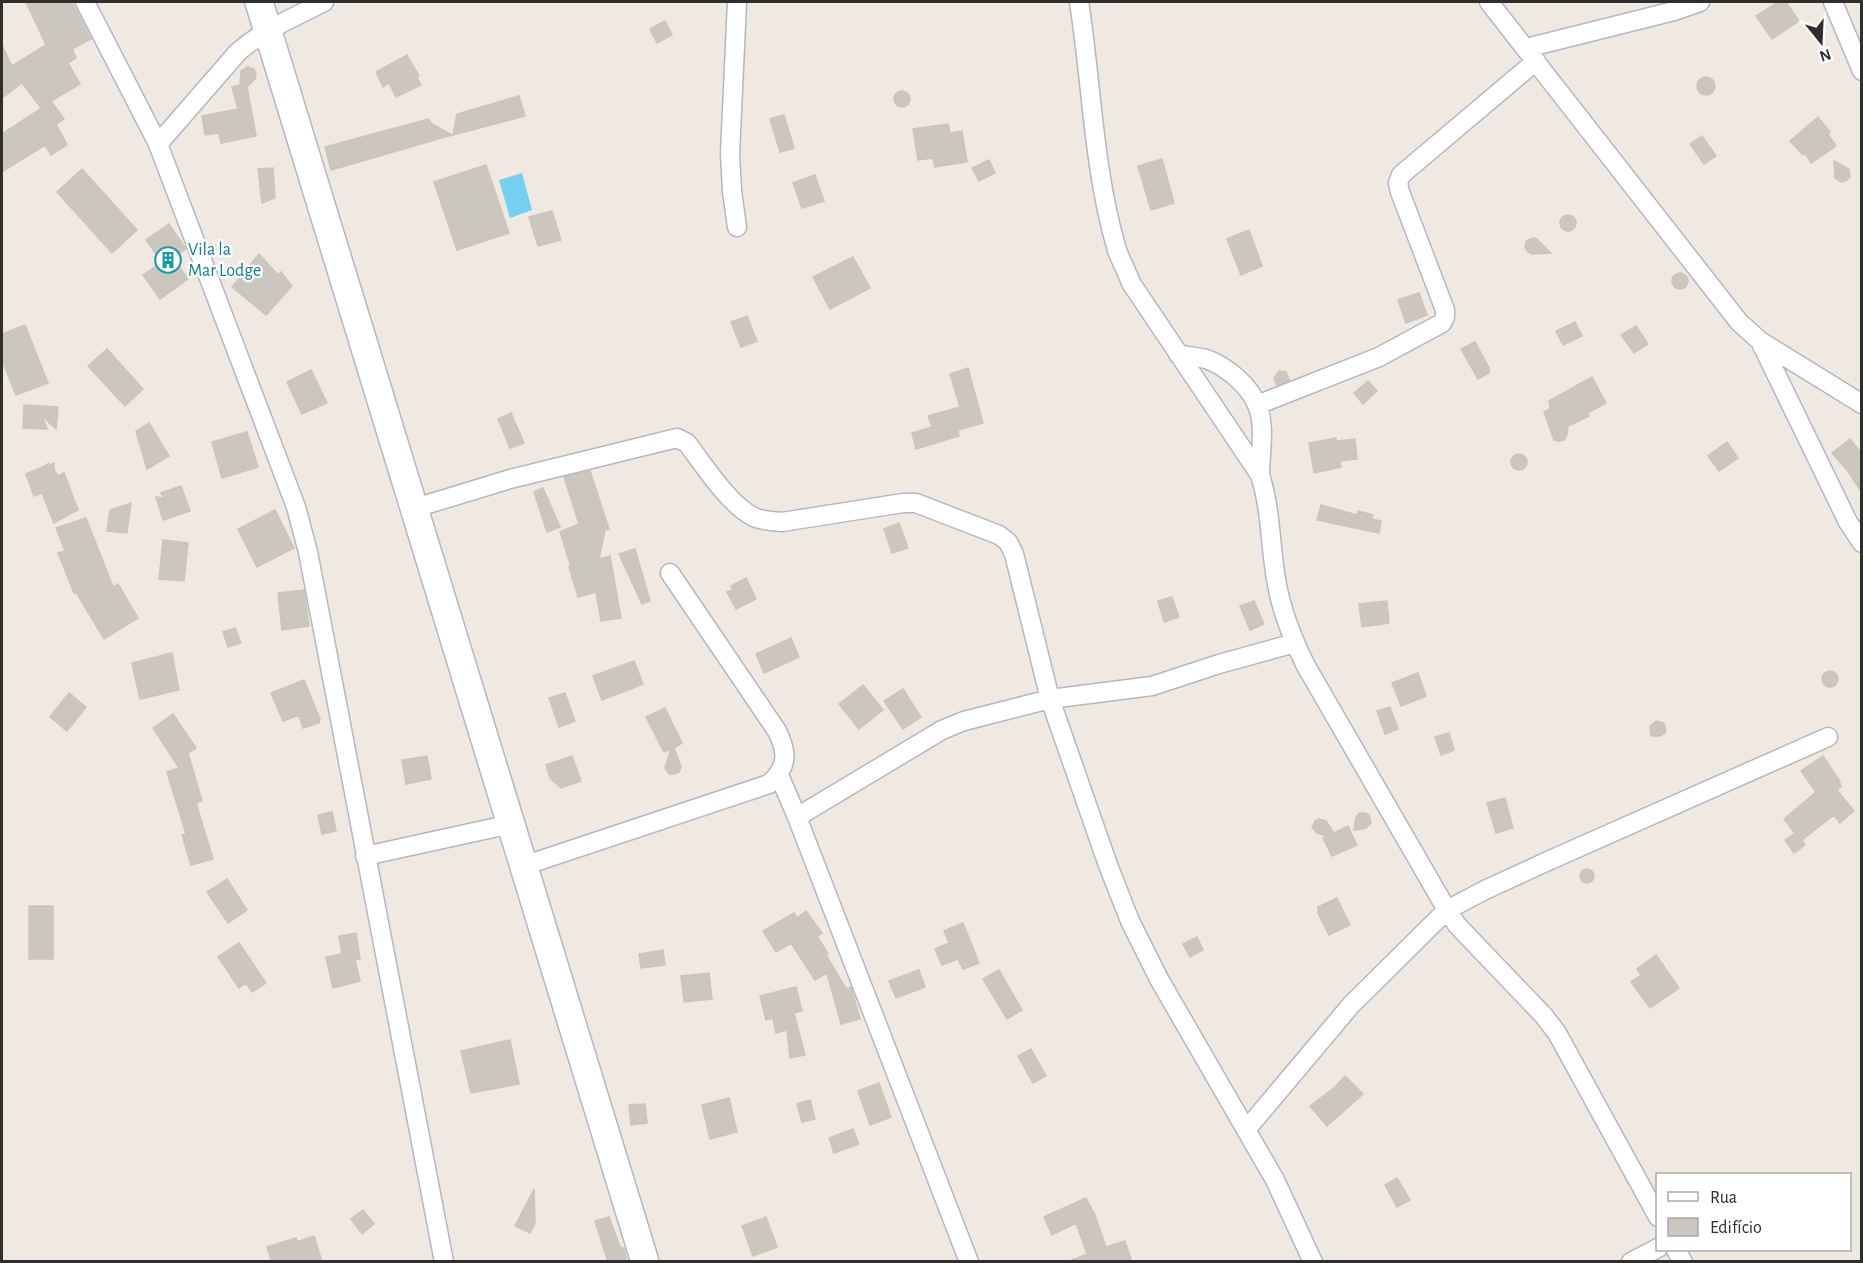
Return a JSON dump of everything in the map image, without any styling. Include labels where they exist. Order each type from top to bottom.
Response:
[{"type":"main road","points":[[259,2],[645,1262]]},
{"type":"street","points":[[85,2],[158,144],[296,507],[308,552],[444,1262]]},
{"type":"street","points":[[158,144],[250,41],[324,2]]},
{"type":"street","points":[[737,2],[730,172],[737,226]]},
{"type":"street","points":[[1079,2],[1098,163],[1118,251],[1131,284],[1260,475],[1267,497],[1281,605],[1295,643],[1447,910],[1457,925],[1544,1016],[1557,1033],[1656,1213]]},
{"type":"street","points":[[1489,2],[1739,322],[1760,341],[1862,404]]},
{"type":"street","points":[[1257,405],[1379,357],[1442,323],[1445,310],[1398,183],[1401,175],[1531,55],[1700,2]]},
{"type":"street","points":[[1833,2],[1862,71]]},
{"type":"street","points":[[1760,341],[1848,522],[1862,543]]},
{"type":"street","points":[[1178,354],[1206,359],[1224,368],[1245,387],[1257,405],[1261,423],[1260,475]]},
{"type":"street","points":[[415,508],[510,479],[677,438],[687,443],[734,502],[753,517],[765,521],[782,522],[903,503],[916,503],[999,535],[1008,542],[1014,554],[1050,699],[1130,921],[1159,979],[1275,1180],[1313,1262]]},
{"type":"street","points":[[523,866],[769,784],[779,776],[785,760],[784,746],[777,731],[670,573]]},
{"type":"street","points":[[797,818],[942,730],[964,722],[1050,699],[1152,686],[1295,643]]},
{"type":"street","points":[[1246,1130],[1351,1005],[1447,910],[1548,861],[1828,737]]},
{"type":"street","points":[[779,776],[969,1262]]},
{"type":"street","points":[[365,856],[511,824]]},
{"type":"street","points":[[1631,1262],[1656,1249]]},
{"type":"water","points":[[522,173],[532,210],[510,218],[499,180]]},
{"type":"building","points":[[26,2],[72,2],[91,39],[72,49],[76,58],[68,63],[80,84],[51,101],[64,119],[56,124],[67,145],[51,155],[45,145],[2,172],[2,134],[45,106],[41,108],[22,83],[2,98],[2,45],[12,66],[46,45]]},
{"type":"building","points":[[1778,2],[1786,2],[1799,21],[1772,39],[1756,16]]},
{"type":"building","points":[[665,21],[672,35],[657,43],[650,29]]},
{"type":"building","points":[[407,55],[419,76],[417,77],[421,85],[396,97],[389,83],[383,87],[376,72]]},
{"type":"building","points":[[247,67],[254,69],[256,74],[255,79],[247,87],[256,136],[221,143],[219,133],[205,135],[202,116],[238,109],[232,87],[240,85],[241,71]]},
{"type":"building","points":[[1706,77],[1712,80],[1715,86],[1712,92],[1706,95],[1700,92],[1697,86],[1700,80]]},
{"type":"building","points":[[902,91],[908,93],[910,99],[908,105],[902,107],[896,105],[894,99],[896,93]]},
{"type":"building","points":[[519,96],[525,116],[453,135],[457,114]]},
{"type":"building","points":[[784,115],[794,148],[780,152],[770,119]]},
{"type":"building","points":[[1818,117],[1830,132],[1828,134],[1836,146],[1811,163],[1805,153],[1803,155],[1790,141]]},
{"type":"building","points":[[428,119],[432,124],[452,135],[331,170],[325,147]]},
{"type":"building","points":[[948,124],[950,133],[962,131],[967,162],[935,167],[933,158],[918,160],[913,129]]},
{"type":"building","points":[[1702,136],[1716,156],[1704,164],[1690,144]]},
{"type":"building","points":[[1162,159],[1174,203],[1151,210],[1138,166]]},
{"type":"building","points":[[989,160],[995,173],[979,181],[972,168]]},
{"type":"building","points":[[1834,161],[1849,169],[1850,177],[1846,181],[1841,182],[1835,178]]},
{"type":"building","points":[[486,165],[509,233],[457,250],[434,182]]},
{"type":"building","points":[[273,168],[275,198],[262,203],[258,169]]},
{"type":"building","points":[[82,169],[137,230],[112,253],[57,192]]},
{"type":"building","points":[[815,175],[824,201],[802,208],[793,183]]},
{"type":"building","points":[[552,211],[561,240],[538,246],[529,217]]},
{"type":"building","points":[[1565,215],[1571,215],[1576,223],[1574,229],[1565,231],[1560,226],[1560,220]]},
{"type":"building","name":"Vila la Mar Lodge","points":[[169,224],[186,249],[173,257],[188,279],[160,299],[143,275],[162,262],[146,240]]},
{"type":"building","points":[[1249,230],[1262,266],[1241,275],[1227,239]]},
{"type":"building","points":[[1535,238],[1551,253],[1532,254],[1528,252],[1525,247],[1526,242]]},
{"type":"building","points":[[259,254],[278,275],[281,272],[292,286],[266,315],[232,287]]},
{"type":"building","points":[[853,257],[870,288],[830,309],[813,277]]},
{"type":"building","points":[[1680,273],[1686,275],[1688,281],[1686,287],[1680,289],[1674,287],[1672,281],[1674,275]]},
{"type":"building","points":[[1419,293],[1427,315],[1406,323],[1398,300]]},
{"type":"building","points":[[747,316],[757,341],[741,347],[731,322]]},
{"type":"building","points":[[1575,322],[1582,336],[1563,345],[1556,331]]},
{"type":"building","points":[[25,325],[48,383],[16,395],[2,360],[2,334]]},
{"type":"building","points":[[1636,326],[1648,344],[1634,353],[1621,335]]},
{"type":"building","points":[[1475,342],[1489,368],[1489,373],[1478,379],[1461,349]]},
{"type":"building","points":[[107,349],[143,389],[125,406],[88,366]]},
{"type":"building","points":[[968,368],[983,423],[958,430],[959,436],[916,449],[912,433],[932,427],[928,416],[960,407],[950,374]]},
{"type":"building","points":[[311,370],[327,403],[302,414],[287,382]]},
{"type":"building","points":[[1279,371],[1286,372],[1289,381],[1277,385],[1274,378]]},
{"type":"building","points":[[1592,377],[1606,403],[1588,413],[1589,416],[1568,426],[1564,440],[1554,440],[1544,412],[1550,408],[1549,401]]},
{"type":"building","points":[[1368,381],[1377,391],[1363,404],[1354,393]]},
{"type":"building","points":[[24,405],[58,407],[56,429],[42,416],[47,429],[23,428]]},
{"type":"building","points":[[511,413],[524,443],[510,448],[498,419]]},
{"type":"building","points":[[149,423],[169,456],[147,469],[136,431]]},
{"type":"building","points":[[247,432],[258,467],[222,478],[212,442]]},
{"type":"building","points":[[1336,438],[1336,441],[1355,439],[1357,459],[1340,461],[1341,467],[1314,473],[1309,443]]},
{"type":"building","points":[[1850,439],[1862,454],[1862,493],[1832,453]]},
{"type":"building","points":[[1727,442],[1738,458],[1719,471],[1708,456]]},
{"type":"building","points":[[1519,454],[1525,456],[1527,462],[1525,468],[1519,470],[1513,468],[1511,462],[1513,456]]},
{"type":"building","points":[[49,463],[50,465],[54,463],[54,470],[58,476],[64,473],[78,510],[54,523],[42,493],[34,496],[26,474]]},
{"type":"building","points":[[590,471],[609,529],[605,530],[599,559],[610,556],[621,618],[601,621],[596,592],[578,597],[560,532],[579,524],[564,477]]},
{"type":"building","points":[[181,486],[190,511],[163,520],[156,497],[164,498],[161,493]]},
{"type":"building","points":[[543,488],[560,527],[547,532],[534,492]]},
{"type":"building","points":[[131,503],[127,533],[107,531],[110,510]]},
{"type":"building","points":[[1321,505],[1357,515],[1358,511],[1373,515],[1372,519],[1381,521],[1379,533],[1317,520]]},
{"type":"building","points":[[275,510],[294,548],[257,567],[238,529]]},
{"type":"building","points":[[86,518],[113,587],[118,584],[138,618],[104,639],[76,592],[74,593],[58,553],[65,551],[56,528]]},
{"type":"building","points":[[899,523],[908,548],[892,553],[884,529]]},
{"type":"building","points":[[163,540],[188,543],[184,581],[159,579]]},
{"type":"building","points":[[635,549],[650,601],[642,604],[619,554]]},
{"type":"building","points":[[746,578],[756,599],[736,609],[727,592],[733,590],[731,586]]},
{"type":"building","points":[[304,590],[309,626],[282,630],[278,593]]},
{"type":"building","points":[[1172,597],[1179,617],[1164,622],[1158,601]]},
{"type":"building","points":[[1254,601],[1264,624],[1250,630],[1240,606]]},
{"type":"building","points":[[1387,601],[1389,623],[1362,627],[1359,604]]},
{"type":"building","points":[[235,628],[241,643],[228,647],[223,632]]},
{"type":"building","points":[[791,638],[799,657],[764,673],[756,654]]},
{"type":"building","points":[[172,653],[179,690],[140,699],[132,663]]},
{"type":"building","points":[[634,661],[643,684],[602,700],[593,676]]},
{"type":"building","points":[[1830,671],[1836,673],[1838,679],[1836,685],[1830,687],[1824,685],[1822,679],[1824,673]]},
{"type":"building","points":[[1418,673],[1426,696],[1401,706],[1392,683]]},
{"type":"building","points":[[304,680],[320,719],[319,723],[303,728],[299,715],[283,721],[271,693]]},
{"type":"building","points":[[863,685],[883,710],[859,729],[839,704]]},
{"type":"building","points":[[903,689],[921,717],[903,729],[884,701]]},
{"type":"building","points":[[69,693],[86,707],[67,731],[50,717]]},
{"type":"building","points":[[565,693],[575,721],[559,727],[549,698]]},
{"type":"building","points":[[1390,707],[1398,729],[1385,734],[1377,711]]},
{"type":"building","points":[[665,708],[682,743],[674,748],[681,767],[675,774],[669,774],[665,768],[671,749],[664,752],[646,717]]},
{"type":"building","points":[[173,714],[196,748],[188,753],[202,801],[196,803],[213,859],[191,865],[182,835],[186,834],[167,772],[179,768],[153,728]]},
{"type":"building","points":[[1656,721],[1664,723],[1665,733],[1660,736],[1651,736],[1650,726]]},
{"type":"building","points":[[1449,733],[1454,750],[1441,755],[1435,737]]},
{"type":"building","points":[[427,756],[431,779],[406,784],[402,760]]},
{"type":"building","points":[[572,756],[581,781],[561,788],[550,778],[546,765]]},
{"type":"building","points":[[1823,756],[1839,780],[1841,787],[1837,790],[1854,811],[1840,823],[1834,815],[1802,840],[1805,845],[1794,853],[1785,840],[1795,833],[1784,819],[1816,792],[1801,771]]},
{"type":"building","points":[[1505,798],[1513,828],[1496,833],[1487,803]]},
{"type":"building","points":[[332,812],[336,831],[322,834],[318,815]]},
{"type":"building","points":[[1359,813],[1369,815],[1371,823],[1366,828],[1354,830],[1356,817]]},
{"type":"building","points":[[1319,819],[1326,821],[1334,833],[1348,826],[1357,845],[1332,856],[1323,838],[1327,836],[1317,833],[1312,827]]},
{"type":"building","points":[[1584,869],[1590,869],[1594,876],[1590,883],[1584,883],[1580,879],[1580,873]]},
{"type":"building","points":[[227,879],[247,910],[228,923],[207,892]]},
{"type":"building","points":[[1337,898],[1350,925],[1329,935],[1318,913],[1318,907]]},
{"type":"building","points":[[29,906],[53,906],[53,959],[29,959]]},
{"type":"building","points":[[806,911],[822,933],[817,936],[846,989],[851,987],[860,1019],[841,1024],[827,973],[815,980],[791,943],[776,952],[763,931],[794,913],[797,918]]},
{"type":"building","points":[[963,923],[979,963],[963,969],[958,959],[942,965],[935,949],[949,943],[944,931]]},
{"type":"building","points":[[356,933],[360,959],[355,960],[360,981],[333,988],[326,957],[342,954],[339,936]]},
{"type":"building","points":[[1197,937],[1203,950],[1190,957],[1183,944]]},
{"type":"building","points":[[239,943],[266,983],[252,992],[246,983],[239,988],[218,957]]},
{"type":"building","points":[[663,950],[665,965],[641,968],[639,954]]},
{"type":"building","points":[[1656,955],[1679,988],[1650,1008],[1631,982],[1641,975],[1637,969]]},
{"type":"building","points":[[919,970],[925,987],[896,998],[889,981]]},
{"type":"building","points":[[999,970],[1022,1010],[1007,1019],[983,979]]},
{"type":"building","points":[[709,973],[712,999],[684,1002],[681,976]]},
{"type":"building","points":[[796,987],[802,1011],[794,1013],[805,1055],[790,1058],[787,1030],[776,1033],[773,1018],[766,1020],[760,996]]},
{"type":"building","points":[[510,1040],[519,1084],[471,1093],[461,1051]]},
{"type":"building","points":[[1031,1049],[1046,1076],[1033,1083],[1018,1056]]},
{"type":"building","points":[[1345,1076],[1363,1094],[1327,1126],[1310,1106],[1335,1087]]},
{"type":"building","points":[[879,1083],[891,1117],[870,1125],[858,1091]]},
{"type":"building","points":[[729,1098],[737,1132],[710,1139],[702,1105]]},
{"type":"building","points":[[810,1100],[815,1119],[802,1122],[797,1104]]},
{"type":"building","points":[[645,1104],[647,1123],[631,1125],[629,1105]]},
{"type":"building","points":[[853,1129],[859,1144],[834,1153],[829,1138]]},
{"type":"building","points":[[1397,1178],[1410,1200],[1397,1207],[1385,1185]]},
{"type":"building","points":[[534,1189],[535,1223],[530,1233],[515,1226]]},
{"type":"building","points":[[1086,1198],[1095,1215],[1106,1247],[1125,1241],[1132,1262],[1072,1262],[1087,1254],[1076,1223],[1052,1235],[1044,1217]]},
{"type":"building","points":[[363,1210],[374,1224],[362,1234],[351,1219]]},
{"type":"building","points":[[609,1217],[620,1247],[624,1248],[627,1262],[608,1262],[595,1221]]},
{"type":"building","points":[[766,1217],[777,1247],[753,1256],[742,1226]]},
{"type":"building","points":[[314,1236],[322,1262],[272,1262],[267,1247],[296,1238],[297,1242]]},
{"type":"place","name":"Vila la Mar Lodge","points":[[168,260]]}]
